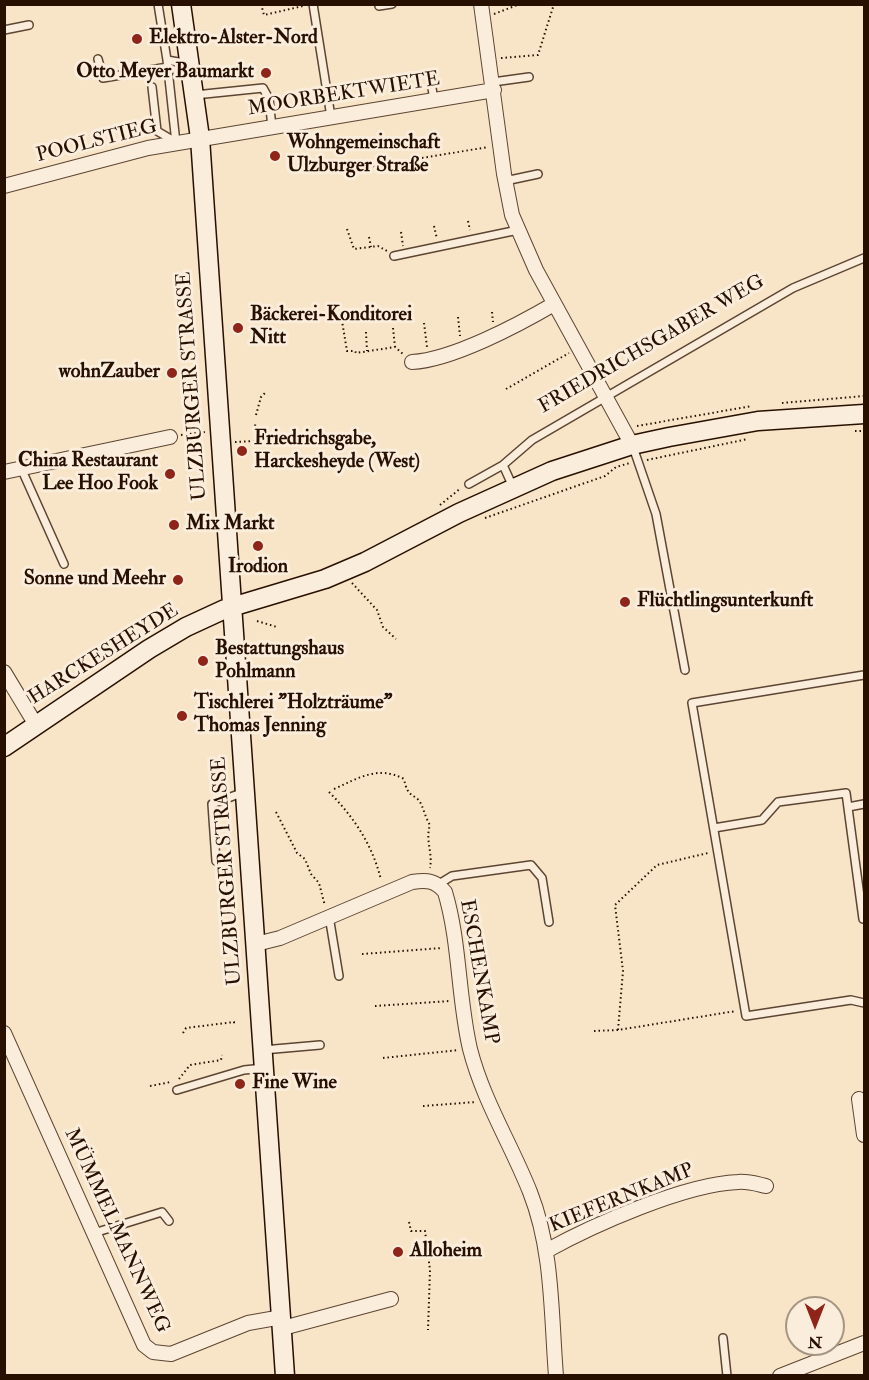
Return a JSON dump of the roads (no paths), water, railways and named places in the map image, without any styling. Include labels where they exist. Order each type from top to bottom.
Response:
[{"type":"main road","name":"ULZBURGER STRASSE","points":[[181,4],[200,138],[214,437],[231,607],[285,1376]]},
{"type":"main road","points":[[231,607],[347,570],[513,487],[632,445],[758,421],[864,414]]},
{"type":"main road","name":"HARCKESHEYDE","points":[[4,747],[165,639],[231,607]]},
{"type":"street","points":[[482,11],[505,181],[518,230],[554,304],[608,396],[632,445]]},
{"type":"street","name":"MOORBEKTWIETE","points":[[200,138],[331,117],[433,94],[493,86]]},
{"type":"street","name":"POOLSTIEG","points":[[4,186],[148,148],[200,138]]},
{"type":"street","points":[[412,362],[433,361],[534,316],[554,304]]},
{"type":"street","points":[[4,472],[170,437]]},
{"type":"street","points":[[4,672],[36,725]]},
{"type":"street","points":[[256,944],[280,938],[412,882],[433,882]]},
{"type":"street","name":"ESCHENKAMP","points":[[433,882],[447,901],[470,1049],[487,1101],[530,1192],[546,1251]]},
{"type":"street","name":"MÜMMELMANNWEG","points":[[4,1034],[141,1338],[153,1352],[171,1354],[248,1323],[283,1323],[391,1299]]},
{"type":"street","points":[[860,1099],[864,1135]]},
{"type":"street","name":"KIEFERNKAMP","points":[[556,1376],[546,1251],[582,1231],[702,1186],[740,1182],[766,1186]]},
{"type":"street","points":[[780,1376],[864,1343]]},
{"type":"lane","points":[[158,4],[176,143]]},
{"type":"lane","points":[[311,4],[331,117]]},
{"type":"lane","points":[[379,6],[392,4]]},
{"type":"lane","points":[[4,30],[29,25]]},
{"type":"lane","points":[[98,59],[103,78],[167,63],[191,64]]},
{"type":"lane","points":[[493,86],[529,77]]},
{"type":"lane","points":[[152,87],[157,131],[176,143]]},
{"type":"lane","points":[[195,95],[263,88],[269,99],[272,127]]},
{"type":"lane","points":[[505,181],[538,174]]},
{"type":"lane","points":[[394,256],[518,230]]},
{"type":"lane","name":"FRIEDRICHSGABER WEG","points":[[469,484],[502,465],[532,440],[794,288],[864,258]]},
{"type":"lane","points":[[632,445],[656,514],[685,670]]},
{"type":"lane","points":[[502,465],[513,487]]},
{"type":"lane","points":[[21,468],[64,564]]},
{"type":"lane","points":[[864,675],[692,702],[746,1016],[851,1000],[864,1003]]},
{"type":"lane","points":[[216,861],[212,804],[244,792]]},
{"type":"lane","points":[[714,828],[762,820],[778,802],[846,793],[863,920]]},
{"type":"lane","points":[[848,807],[864,804]]},
{"type":"lane","points":[[433,882],[452,876],[531,865],[542,878],[549,922]]},
{"type":"lane","points":[[329,916],[339,976]]},
{"type":"lane","points":[[177,1090],[244,1070],[264,1059],[320,1046]]},
{"type":"lane","points":[[94,1233],[162,1212],[169,1221]]},
{"type":"lane","points":[[723,1338],[727,1376]]},
{"type":"place","name":"Elektro-Alster-Nord","points":[[137,39]]},
{"type":"place","name":"Otto Meyer Baumarkt","points":[[266,73]]},
{"type":"place","name":"Wohngemeinschaft Ulzburger Straße","points":[[275,156]]},
{"type":"place","name":"Bäckerei-Konditorei Nitt","points":[[238,328]]},
{"type":"place","name":"wohnZauber","points":[[172,373]]},
{"type":"place","name":"Friedrichsgabe, Harckesheyde (West)","points":[[242,451]]},
{"type":"place","name":"China Restaurant Lee Hoo Fook","points":[[170,474]]},
{"type":"place","name":"Mix Markt","points":[[174,525]]},
{"type":"place","name":"Irodion","points":[[258,546]]},
{"type":"place","name":"Sonne und Meehr","points":[[178,580]]},
{"type":"place","name":"Flüchtlingsunterkunft","points":[[625,602]]},
{"type":"place","name":"Bestattungshaus Pohlmann","points":[[203,661]]},
{"type":"place","name":"Tischlerei \"Holzträume\" Thomas Jenning","points":[[182,716]]},
{"type":"place","name":"Fine Wine","points":[[240,1084]]},
{"type":"place","name":"Alloheim","points":[[398,1252]]}]
